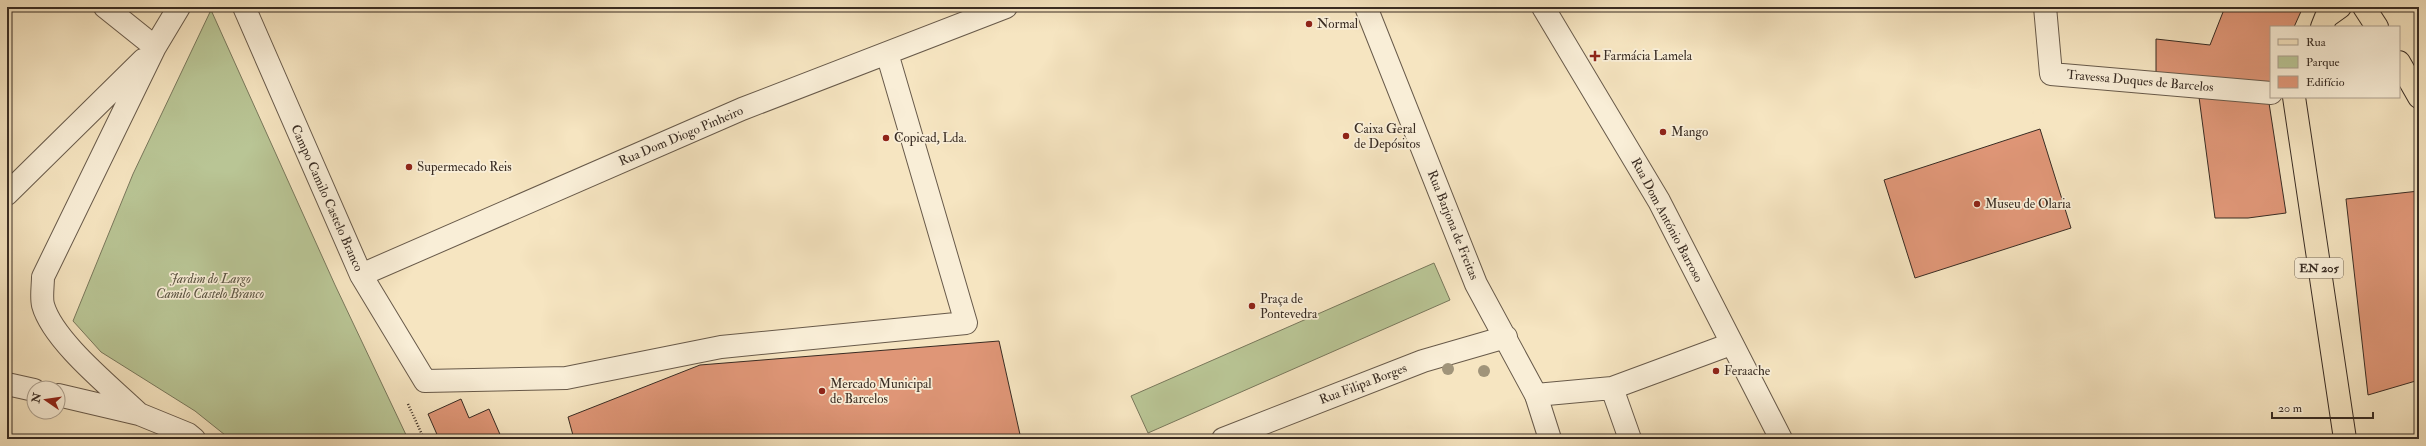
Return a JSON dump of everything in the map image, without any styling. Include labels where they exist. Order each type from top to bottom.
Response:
[{"type":"main road","points":[[2322,26],[2326,17],[2340,7]]},
{"type":"main road","points":[[2364,7],[2376,26]]},
{"type":"main road","points":[[2400,64],[2419,97]]},
{"type":"main road","name":"EN 205","points":[[2294,98],[2345,439]]},
{"type":"street","points":[[106,7],[156,48]]},
{"type":"street","points":[[139,414],[82,359],[51,325],[42,303],[43,277],[156,48],[179,7]]},
{"type":"street","name":"Campo Camilo Castelo Branco","points":[[244,7],[361,275],[425,381],[566,378],[721,347],[966,323],[887,52]]},
{"type":"street","name":"Rua Dom Diogo Pinheiro","points":[[361,275],[742,109],[1006,7]]},
{"type":"street","name":"Rua Barjona de Freitas","points":[[1366,7],[1476,284],[1536,395],[1550,439]]},
{"type":"street","name":"Rua Dom António Barroso","points":[[1543,7],[1659,201],[1781,439]]},
{"type":"street","name":"Travessa Duques de Barcelos","points":[[2046,7],[2052,74],[2270,93]]},
{"type":"street","points":[[7,194],[156,48]]},
{"type":"street","name":"Rua Filipa Borges","points":[[1223,439],[1423,361],[1506,337]]},
{"type":"street","points":[[1536,395],[1612,388],[1731,344]]},
{"type":"street","points":[[7,384],[26,388]]},
{"type":"street","points":[[1612,388],[1630,439]]},
{"type":"street","points":[[66,397],[139,414],[188,434],[194,439]]},
{"type":"green space","name":"Jardim do Largo Camilo Castelo Branco","points":[[211,10],[335,285],[408,439],[230,439],[195,411],[101,352],[73,321],[133,174]]},
{"type":"green space","points":[[1434,263],[1450,300],[1148,433],[1131,396]]},
{"type":"building","points":[[2225,7],[2303,7],[2294,26],[2270,26],[2269,85],[2156,73],[2156,39],[2210,45]]},
{"type":"building","points":[[2199,97],[2269,103],[2286,213],[2248,218],[2215,218]]},
{"type":"building","name":"Museu de Olaria","points":[[2040,129],[2071,228],[1915,278],[1884,180]]},
{"type":"building","points":[[2419,191],[2419,380],[2368,395],[2346,199]]},
{"type":"building","name":"Mercado Municipal de Barcelos","points":[[999,341],[1021,439],[574,439],[568,417],[700,365]]},
{"type":"building","points":[[461,399],[469,418],[489,409],[502,439],[439,439],[428,414]]},
{"type":"place","name":"Normal","points":[[1309,24]]},
{"type":"place","name":"Farmácia Lamela","points":[[1595,56]]},
{"type":"place","name":"Mango","points":[[1663,132]]},
{"type":"place","name":"Caixa Geral de Depósitos","points":[[1346,136]]},
{"type":"place","name":"Copicad, Lda.","points":[[886,138]]},
{"type":"place","name":"Supermecado Reis","points":[[409,167]]},
{"type":"place","name":"Museu de Olaria","points":[[1977,204]]},
{"type":"place","name":"Praça de Pontevedra","points":[[1252,306]]},
{"type":"place","name":"Feraache","points":[[1716,371]]},
{"type":"place","name":"Mercado Municipal de Barcelos","points":[[822,391]]}]
